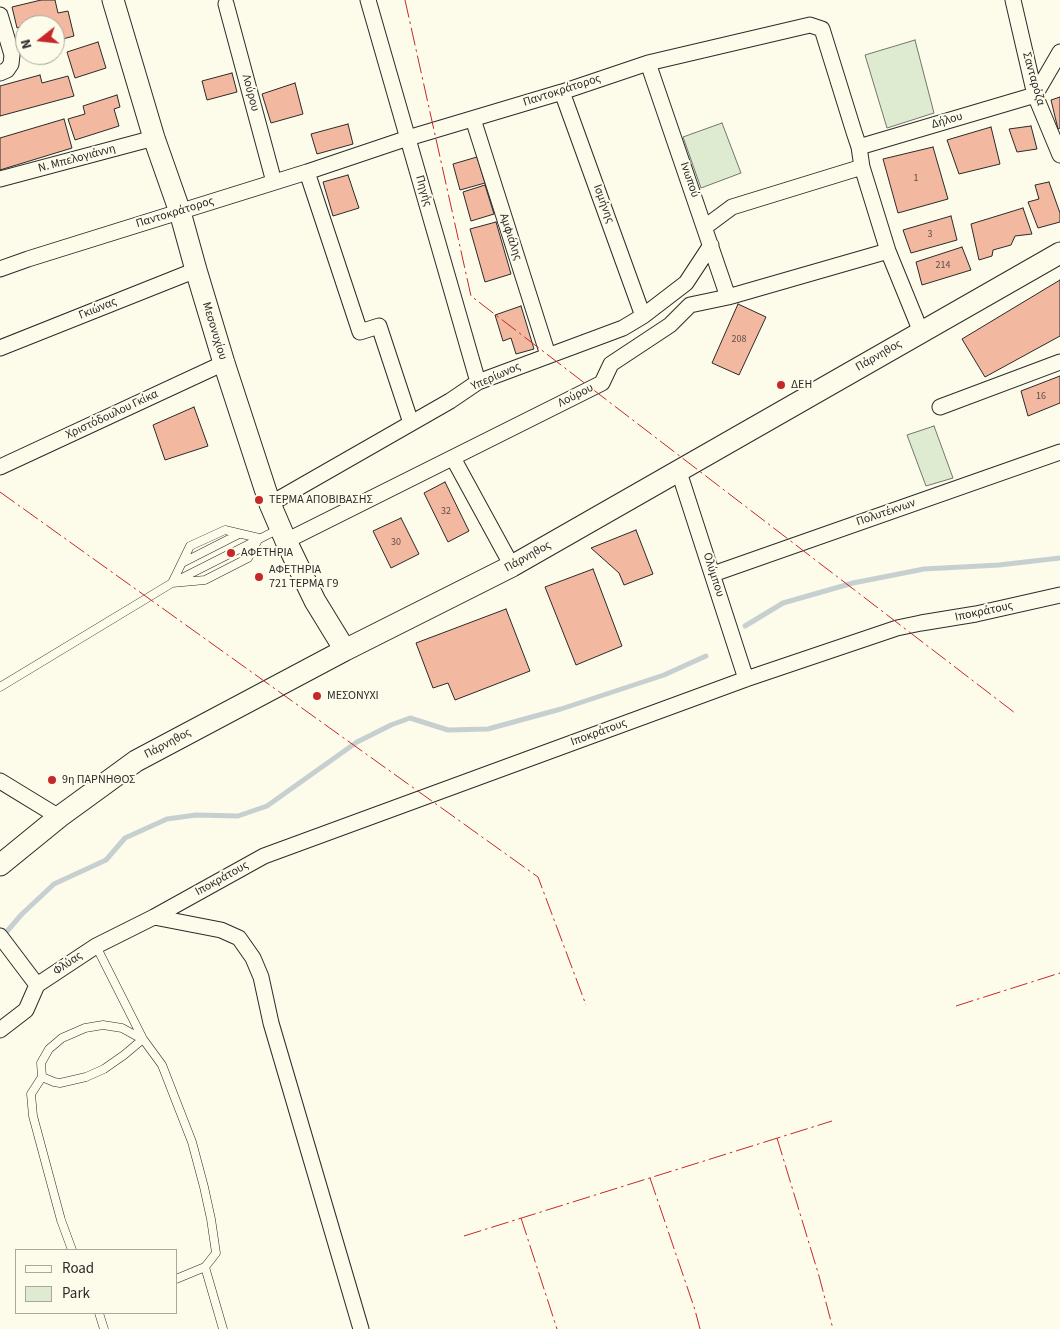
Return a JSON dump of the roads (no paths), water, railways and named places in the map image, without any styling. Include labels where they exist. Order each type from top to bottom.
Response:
[{"type":"main road","name":"Μεσονυχίου","points":[[113,0],[154,138],[180,212],[224,363],[270,504],[315,601],[345,650]]},
{"type":"main road","name":"Πάρνηθος","points":[[0,865],[59,817],[136,761],[345,650],[512,566],[1060,253]]},
{"type":"street","name":"Πηγής","points":[[368,0],[478,382]]},
{"type":"street","name":"Σανταρόζα","points":[[1013,0],[1035,96],[1060,155]]},
{"type":"street","name":"Λούρου","points":[[226,4],[274,182]]},
{"type":"street","points":[[0,15],[12,55],[11,64],[7,70],[0,73]]},
{"type":"street","name":"Παντοκράτορος","points":[[0,269],[408,138],[562,92],[648,63],[810,25],[822,30],[859,147],[862,167],[888,251],[921,332]]},
{"type":"street","points":[[1035,96],[1060,52]]},
{"type":"street","name":"Ινωπού","points":[[648,63],[728,297]]},
{"type":"street","name":"Ισμήνης","points":[[562,92],[643,316]]},
{"type":"street","name":"Δήλου","points":[[859,147],[1035,96]]},
{"type":"street","name":"Αμφιάλης","points":[[472,119],[548,355]]},
{"type":"street","name":"Ν. Μπελογιάννη","points":[[0,180],[154,138]]},
{"type":"street","points":[[705,227],[732,207],[862,167]]},
{"type":"street","points":[[307,172],[360,332],[379,326],[411,424]]},
{"type":"street","name":"Υπερίωνος","points":[[270,504],[411,424],[478,382],[623,328],[643,316],[686,283],[711,245]]},
{"type":"street","name":"Λούρου","points":[[283,535],[453,458],[602,383],[611,364],[670,325],[690,305],[728,297],[888,251]]},
{"type":"street","name":"Γκιώνας","points":[[0,348],[196,270]]},
{"type":"street","points":[[940,407],[1060,362]]},
{"type":"street","name":"Χριστόδουλου Γκίκα","points":[[0,467],[224,363]]},
{"type":"street","name":"Πολυτέκνων","points":[[712,574],[1060,452]]},
{"type":"street","points":[[453,458],[512,566]]},
{"type":"street","name":"Ολύμπου","points":[[679,472],[746,679]]},
{"type":"street","name":"Ιποκράτους","points":[[154,916],[264,856],[746,679],[897,628],[976,614],[1060,595]]},
{"type":"street","points":[[0,781],[59,817]]},
{"type":"street","points":[[154,916],[221,930],[239,938],[253,958],[261,977],[271,1023],[361,1329]]},
{"type":"street","name":"Φλύας","points":[[37,986],[96,946],[154,916]]},
{"type":"street","points":[[0,936],[37,986],[26,1010],[0,1030]]},
{"type":"lane","points":[[172,583],[190,546],[225,530],[260,538],[283,535]]},
{"type":"lane","points":[[182,563],[239,534]]},
{"type":"lane","points":[[0,687],[172,583],[260,538]]},
{"type":"lane","points":[[172,583],[205,580],[226,570],[248,558],[260,538]]},
{"type":"lane","points":[[96,946],[143,1039],[162,1065],[192,1142],[204,1187],[216,1253],[205,1268],[178,1278]]},
{"type":"lane","points":[[72,1249],[61,1220],[33,1116],[31,1094],[42,1077],[41,1063],[49,1050],[62,1038],[85,1028],[103,1025],[122,1028],[143,1039]]},
{"type":"lane","points":[[42,1077],[60,1083],[86,1077],[104,1069],[124,1056],[143,1039]]},
{"type":"lane","points":[[205,1268],[223,1329]]},
{"type":"lane","points":[[99,1314],[104,1329]]},
{"type":"waterway","points":[[745,626],[783,603],[853,583],[924,569],[999,565],[1060,558]]},
{"type":"waterway","points":[[2,937],[22,914],[54,884],[106,860],[125,838],[167,819],[196,815],[238,816],[267,806],[357,742],[391,725],[410,718],[448,730],[488,729],[561,709],[664,675],[706,656]]},
{"type":"place","name":"ΔΕΗ","points":[[781,385]]},
{"type":"place","name":"ΤΕΡΜΑ ΑΠΟΒΙΒΑΣΗΣ","points":[[259,500]]},
{"type":"place","name":"ΑΦΕΤΗΡΙΑ","points":[[231,553]]},
{"type":"place","name":"ΑΦΕΤΗΡΙΑ 721 ΤΕΡΜΑ Γ9","points":[[259,577]]},
{"type":"place","name":"ΜΕΣΟΝΥΧΙ","points":[[317,696]]},
{"type":"place","name":"9η ΠΑΡΝΗΘΟΣ","points":[[52,780]]}]
